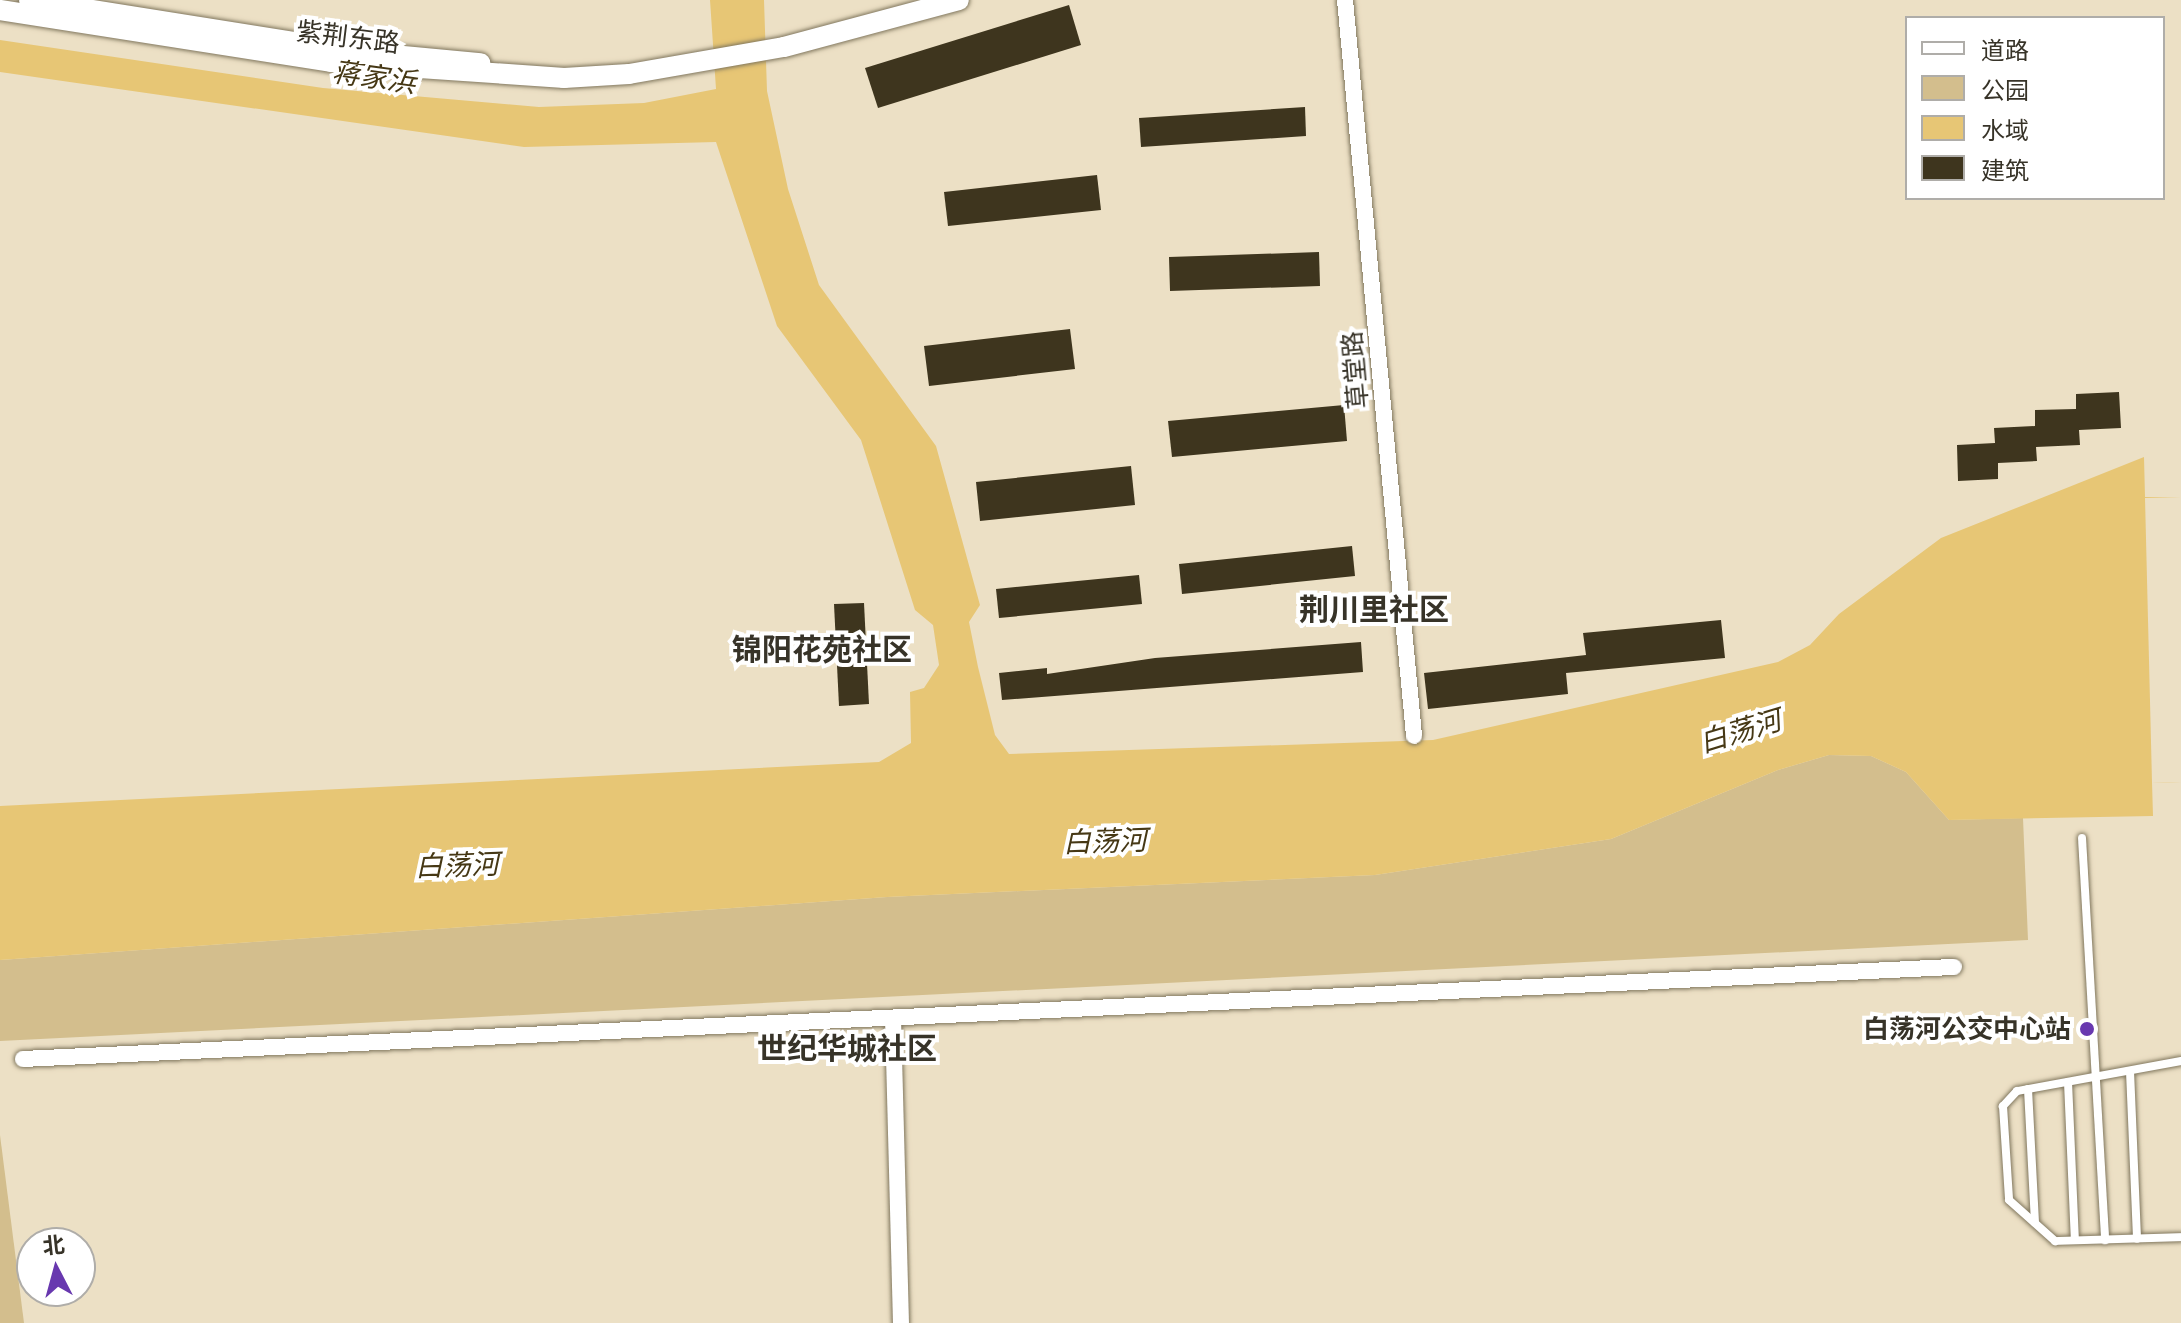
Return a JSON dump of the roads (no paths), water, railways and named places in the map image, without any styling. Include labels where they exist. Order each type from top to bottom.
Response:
[{"type":"street","name":"紫荆东路","points":[[29,0],[350,51],[488,64],[597,65],[690,60]]},
{"type":"street","points":[[782,42],[917,0]]},
{"type":"street","points":[[690,60],[782,42],[959,0]]},
{"type":"street","name":"草堂路","points":[[1345,0],[1414,736]]},
{"type":"street","name":"紫荆东路","points":[[0,10],[447,74],[564,78],[690,60]]},
{"type":"street","points":[[23,1059],[1954,967]]},
{"type":"street","points":[[893,1018],[901,1323]]},
{"type":"lane","points":[[2082,838],[2105,1240]]},
{"type":"lane","points":[[2181,1061],[2017,1091],[2003,1106],[2009,1200],[2055,1241],[2181,1237]]},
{"type":"lane","points":[[2130,1071],[2137,1239]]},
{"type":"lane","points":[[2068,1082],[2075,1240]]},
{"type":"lane","points":[[2028,1089],[2035,1223]]},
{"type":"water","name":"白荡河","points":[[710,0],[764,0],[767,91],[788,189],[819,285],[936,446],[980,605],[969,622],[978,667],[995,735],[1009,754],[1433,740],[1778,662],[1810,645],[1839,614],[1941,538],[2144,457],[2145,497],[2181,498],[2181,783],[2152,782],[2153,816],[1949,820],[1906,772],[1871,756],[1829,755],[1778,770],[1611,839],[1375,875],[887,897],[0,960],[0,806],[879,762],[911,743],[910,692],[924,688],[939,665],[933,625],[915,610],[861,440],[777,326],[716,142],[524,147],[0,72],[0,40],[323,88],[539,107],[644,103],[716,89]]},
{"type":"place","name":"白荡河公交中心站","points":[[2087,1029]]},
{"type":"district","name":"荆川里社区","points":[[1374,609]]},
{"type":"district","name":"锦阳花苑社区","points":[[822,649]]},
{"type":"district","name":"世纪华城社区","points":[[847,1048]]},
{"type":"water label","name":"蒋家浜","points":[[374,77]]}]
